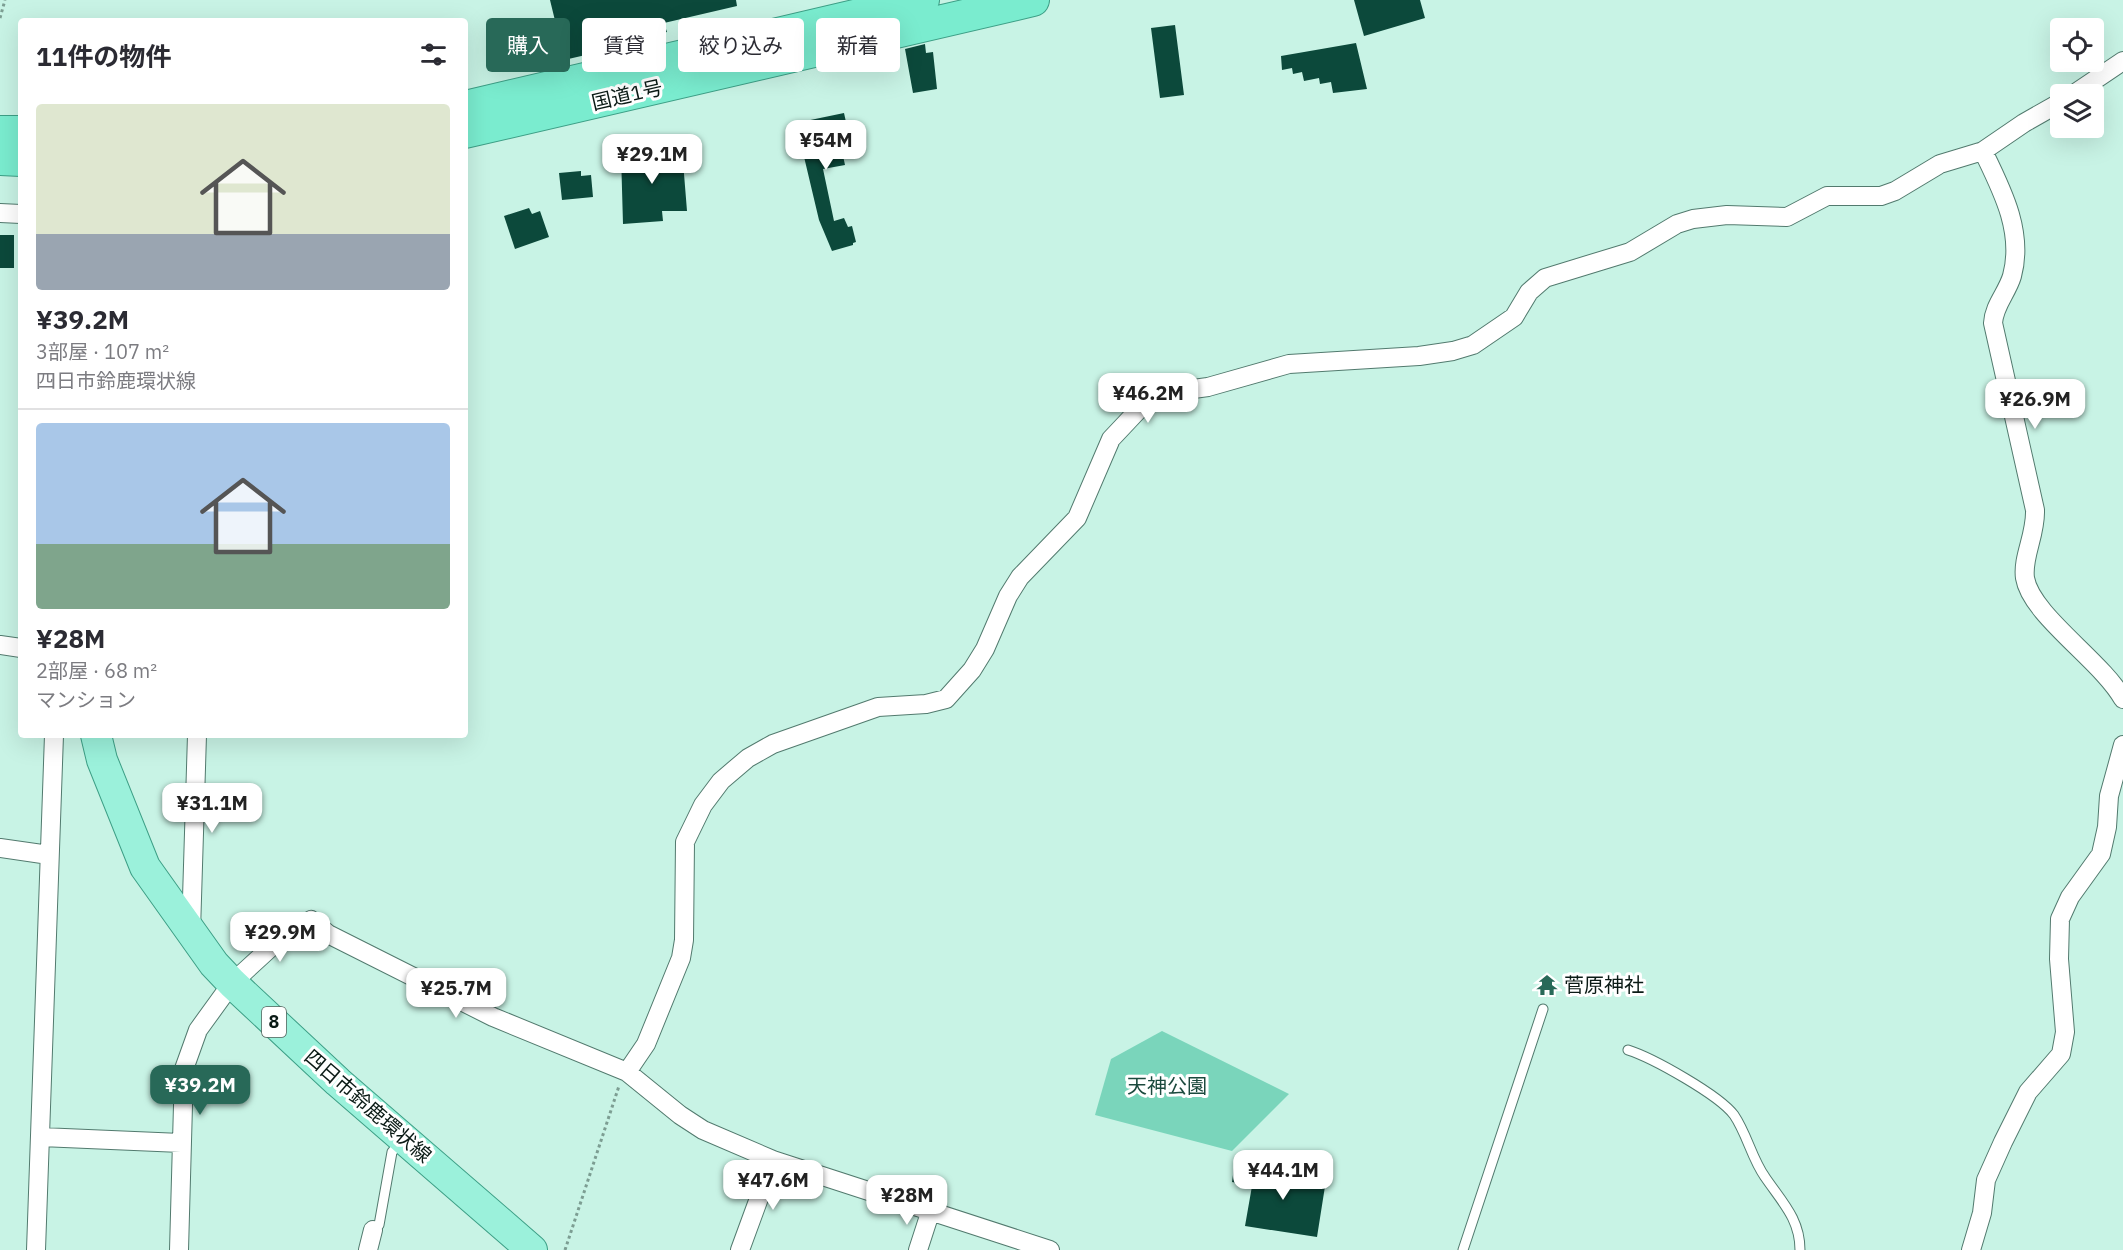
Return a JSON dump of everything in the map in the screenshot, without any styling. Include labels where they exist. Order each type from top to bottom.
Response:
[{"type":"highway","name":"国道1号","points":[[876,18],[924,0]]},
{"type":"highway","name":"国道1号","points":[[900,21],[969,8],[1033,0]]},
{"type":"highway","name":"国道1号","points":[[468,130],[502,112],[816,38]]},
{"type":"highway","name":"国道1号","points":[[468,107],[502,112]]},
{"type":"highway","points":[[0,132],[18,132]]},
{"type":"highway","points":[[0,159],[18,160]]},
{"type":"main road","name":"四日市鈴鹿環状線","points":[[97,738],[102,760],[145,867],[191,933],[232,983],[404,1139],[532,1250]]},
{"type":"street","points":[[2089,84],[2123,61]]},
{"type":"street","points":[[627,1072],[646,1044],[681,958],[684,940],[685,842],[703,805],[721,782],[748,758],[773,744],[878,707],[926,704],[946,699],[972,670],[985,649],[1008,596],[1020,577],[1077,518],[1111,439],[1143,405],[1164,393],[1208,387],[1289,364],[1419,356],[1453,351],[1473,345],[1499,330],[1514,316],[1529,292],[1545,278],[1630,252],[1677,224],[1711,215],[1787,217],[1827,196],[1881,195],[1895,191],[1940,164],[1983,151],[2050,108]]},
{"type":"street","points":[[1983,151],[2010,212],[2015,247],[2010,280],[1994,312],[1993,323],[2035,510],[2036,526],[2025,561],[2025,578],[2037,603],[2113,681],[2123,699]]},
{"type":"street","points":[[0,213],[18,214]]},
{"type":"street","points":[[0,645],[18,648]]},
{"type":"street","points":[[36,1250],[54,738]]},
{"type":"street","points":[[191,933],[197,738]]},
{"type":"street","points":[[1971,1250],[1982,1213],[1986,1180],[2003,1142],[2028,1092],[2061,1054],[2065,1032],[2059,959],[2060,919],[2070,897],[2101,854],[2108,827],[2109,796],[2123,745]]},
{"type":"street","points":[[0,848],[49,855]]},
{"type":"street","points":[[179,1250],[184,1069],[198,1030],[232,983],[281,938],[311,920],[328,934],[493,1017],[627,1072],[680,1115],[703,1130],[773,1160],[930,1213],[1050,1250]]},
{"type":"street","points":[[41,1137],[181,1143]]},
{"type":"street","points":[[740,1250],[773,1160]]},
{"type":"street","points":[[918,1250],[930,1213]]},
{"type":"street","points":[[368,1250],[374,1230]]},
{"type":"lane","points":[[1463,1250],[1543,1009]]},
{"type":"lane","points":[[1628,1050],[1669,1068],[1733,1114],[1763,1176],[1794,1217],[1800,1234],[1800,1250]]},
{"type":"lane","points":[[374,1230],[379,1225],[392,1152],[404,1139]]},
{"type":"path","points":[[0,18],[5,0]]},
{"type":"path","points":[[565,1250],[621,1078],[627,1072]]},
{"type":"green space","name":"天神公園","points":[[1162,1031],[1289,1094],[1232,1151],[1095,1115],[1111,1059]]},
{"type":"building","points":[[550,0],[736,0],[737,6],[666,23],[666,18],[582,18],[582,56],[570,59],[570,18],[554,18]]},
{"type":"building","points":[[1354,0],[1420,0],[1425,18],[1364,36]]},
{"type":"building","points":[[1175,25],[1184,95],[1160,98],[1151,28]]},
{"type":"building","points":[[1356,43],[1367,89],[1333,93],[1331,82],[1320,84],[1319,78],[1304,81],[1302,72],[1293,74],[1292,68],[1282,70],[1281,56]]},
{"type":"building","points":[[925,44],[926,53],[933,52],[937,89],[913,93],[905,49]]},
{"type":"building","points":[[844,113],[852,149],[842,151],[845,165],[823,169],[834,221],[844,218],[848,227],[852,226],[856,242],[832,251],[819,220],[796,123]]},
{"type":"building","points":[[682,149],[687,211],[662,211],[663,221],[623,224],[621,154]]},
{"type":"building","points":[[581,171],[581,176],[591,175],[593,197],[562,200],[559,173]]},
{"type":"building","points":[[529,208],[532,214],[540,211],[549,237],[515,249],[504,216]]},
{"type":"building","points":[[0,235],[14,235],[14,268],[0,268]]},
{"type":"building","points":[[1234,1168],[1254,1171],[1255,1168],[1326,1180],[1317,1237],[1245,1226],[1252,1186],[1232,1182]]},
{"type":"place","name":"菅原神社","points":[[1547,985]]}]
